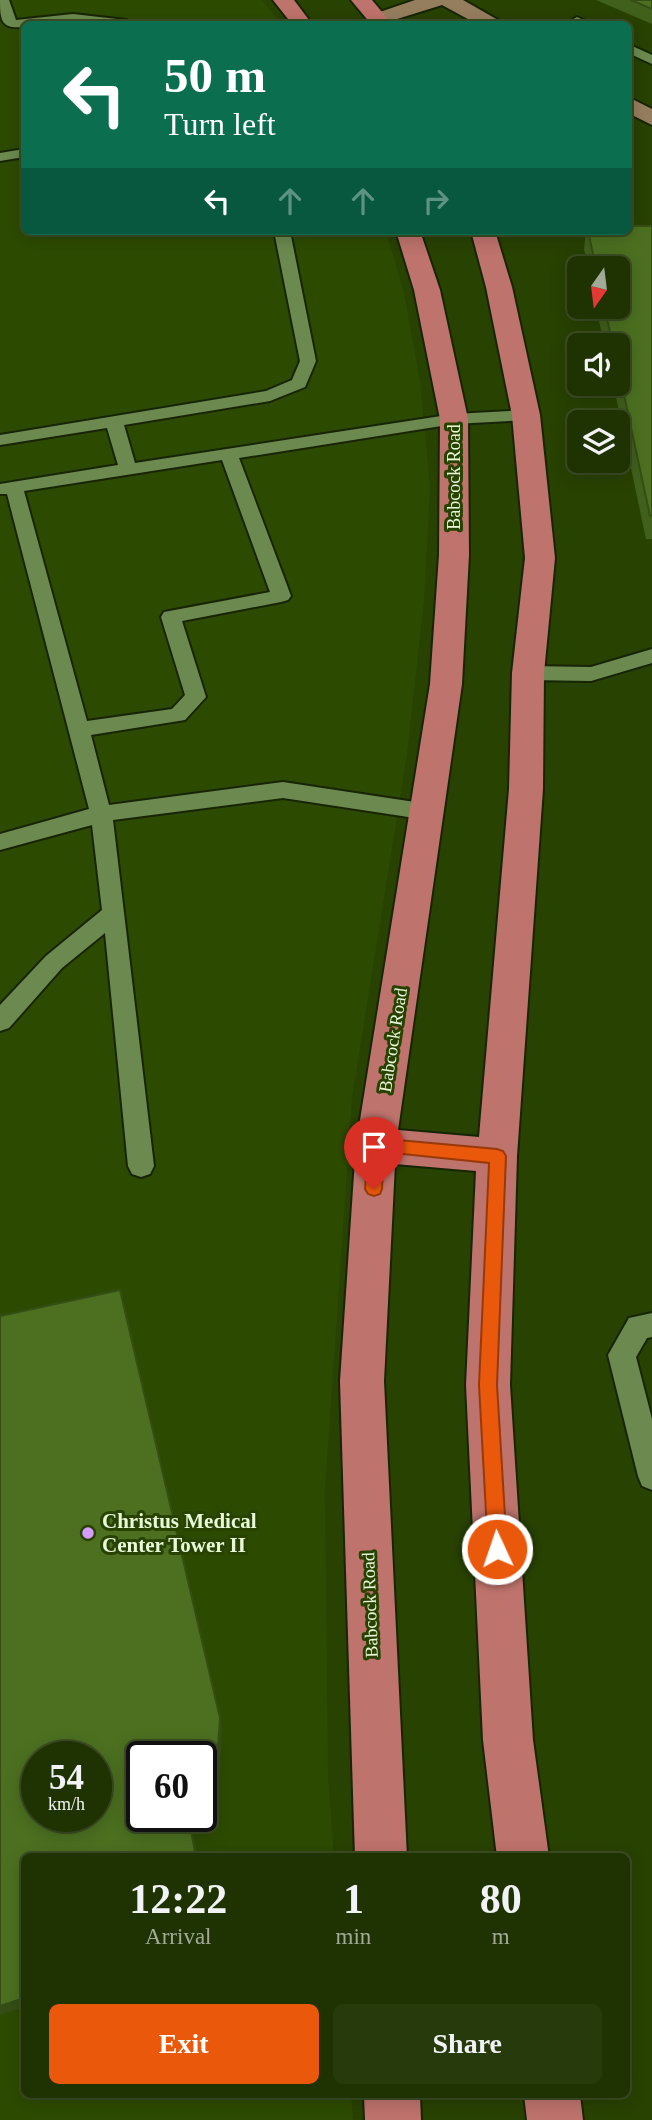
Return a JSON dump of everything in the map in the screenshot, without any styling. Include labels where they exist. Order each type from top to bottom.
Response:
[{"type":"main road","points":[[283,0],[300,21]]},
{"type":"main road","points":[[362,0],[379,21]]},
{"type":"main road","name":"Babcock Road","points":[[381,1853],[362,1381],[376,1145],[446,684],[454,555],[454,419],[427,290],[409,235]]},
{"type":"main road","points":[[484,235],[499,287],[526,415],[540,558],[528,673],[526,789],[497,1156],[488,1385],[509,1740],[523,1853]]},
{"type":"main road","points":[[376,1145],[497,1156]]},
{"type":"main road","points":[[392,2098],[393,2120]]},
{"type":"main road","points":[[552,2098],[555,2120]]},
{"type":"street","points":[[383,21],[436,0]]},
{"type":"street","points":[[448,0],[486,21]]},
{"type":"lane","points":[[2,0],[11,24]]},
{"type":"lane","points":[[42,21],[73,18],[100,21]]},
{"type":"lane","points":[[0,34],[11,24],[21,23]]},
{"type":"lane","points":[[632,50],[652,60]]},
{"type":"lane","points":[[0,157],[21,154]]},
{"type":"lane","points":[[0,440],[270,396],[299,383],[308,361],[283,235]]},
{"type":"lane","points":[[141,1166],[101,814],[7,488],[454,419],[526,415]]},
{"type":"lane","points":[[114,421],[128,469]]},
{"type":"lane","points":[[78,730],[178,715],[196,697],[170,617],[281,596],[228,453]]},
{"type":"lane","points":[[528,673],[591,674],[652,656]]},
{"type":"lane","points":[[0,842],[101,814],[283,790],[428,812]]},
{"type":"lane","points":[[0,1021],[54,962],[114,913]]},
{"type":"lane","points":[[652,1325],[639,1327],[622,1355],[652,1476]]},
{"type":"shaded area","points":[[0,0],[262,0],[279,21],[21,21],[21,235],[387,235],[404,293],[420,382],[430,487],[424,600],[407,754],[352,1098],[325,1488],[328,1776],[334,1853],[21,1853],[21,2098],[351,2098],[353,2120],[0,2120]]},
{"type":"building","points":[[631,0],[652,0],[652,9]]},
{"type":"building","points":[[632,226],[652,226],[650,516],[630,423],[630,410],[627,410],[624,396],[630,396],[630,333],[610,333],[607,319],[630,319],[630,256],[593,256],[589,235],[632,235]]},
{"type":"building","name":"Christus Medical Center Tower II","points":[[120,1290],[220,1718],[217,1762],[217,1741],[126,1741],[126,1832],[191,1832],[195,1853],[21,1853],[21,1999],[0,2006],[0,1316]]},
{"type":"place","name":"Christus Medical Center Tower II","points":[[88,1533]]},
{"type":"route","points":[[374,1189],[376,1145],[497,1156],[488,1385],[497,1549]]}]
